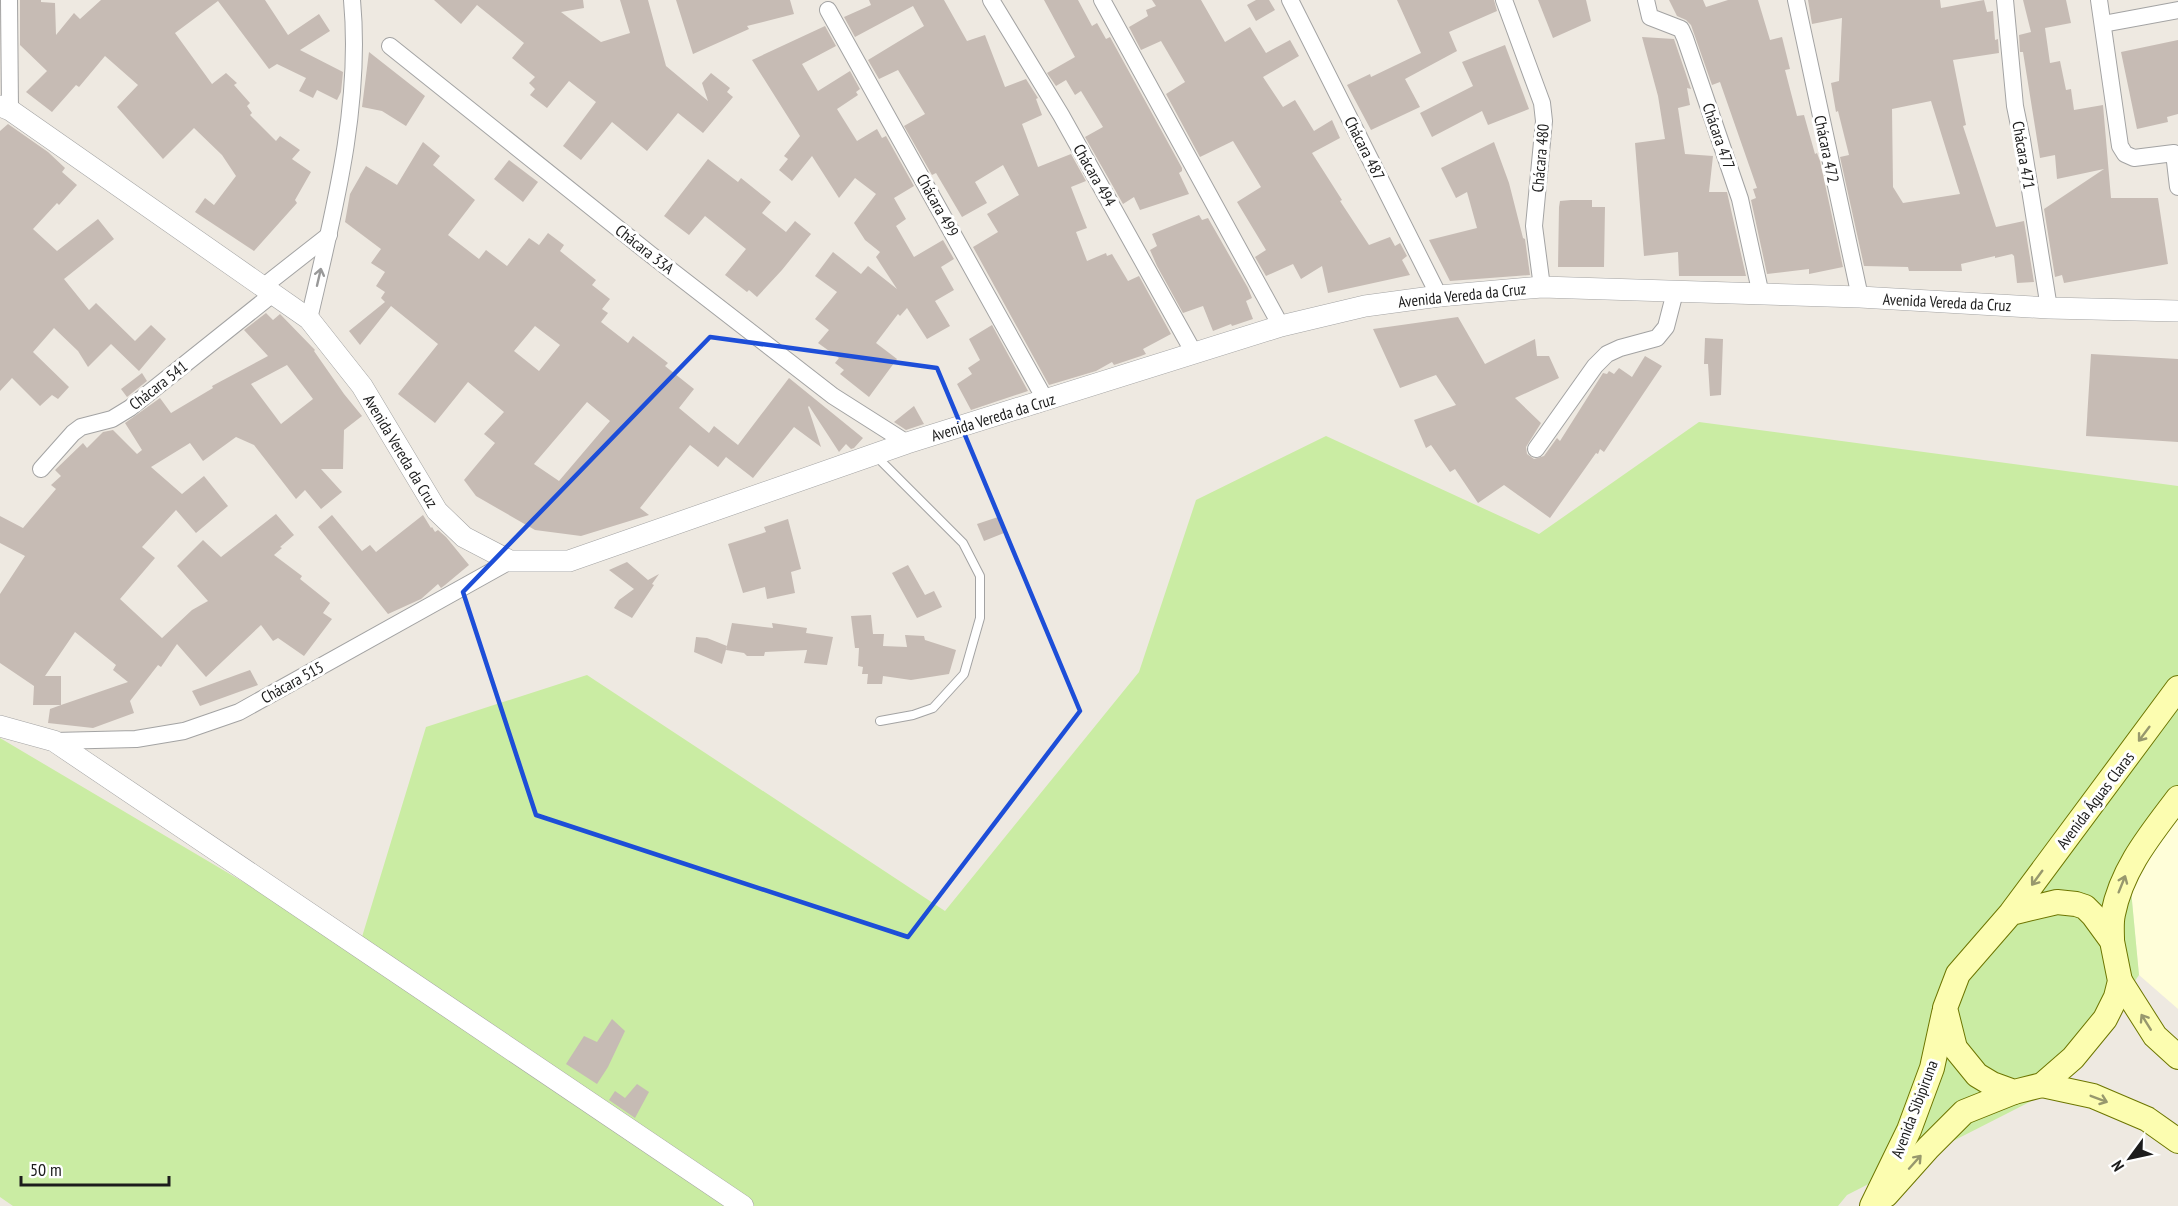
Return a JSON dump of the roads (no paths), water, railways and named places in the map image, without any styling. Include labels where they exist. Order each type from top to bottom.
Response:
[{"type":"main road","name":"Avenida Águas Claras","points":[[2012,913],[2178,688]]},
{"type":"main road","points":[[2178,798],[2136,855],[2120,887],[2113,914],[2112,941],[2120,981],[2155,1036],[2178,1057]]},
{"type":"main road","points":[[2112,941],[2093,915],[2085,907],[2076,904],[2057,902],[2012,913],[1958,974],[1945,1008],[1955,1048],[1977,1076],[1992,1084],[2014,1092],[2042,1085],[2093,1096],[2147,1119],[2178,1141]]},
{"type":"main road","points":[[2042,1085],[2073,1058],[2105,1019],[2116,997],[2120,981]]},
{"type":"main road","name":"Avenida Sibipiruna","points":[[1874,1206],[1909,1130],[1932,1068],[1945,1008]]},
{"type":"main road","name":"Avenida Sibipiruna","points":[[1874,1206],[1965,1112],[2014,1092]]},
{"type":"street","points":[[5,108],[9,0]]},
{"type":"street","points":[[309,318],[345,154],[353,75],[352,0]]},
{"type":"street","name":"Chácara 494","points":[[992,0],[1061,115],[1194,353]]},
{"type":"street","points":[[1102,0],[1281,326]]},
{"type":"street","name":"Chácara 487","points":[[1290,0],[1439,296]]},
{"type":"street","name":"Chácara 480","points":[[1504,0],[1542,103],[1544,121],[1534,226],[1542,287]]},
{"type":"street","name":"Chácara 477","points":[[1646,0],[1650,17],[1681,29],[1685,38],[1740,199],[1761,295]]},
{"type":"street","name":"Chácara 472","points":[[1796,0],[1860,297]]},
{"type":"street","name":"Chácara 471","points":[[2005,0],[2015,106],[2049,308]]},
{"type":"street","points":[[2099,0],[2120,146],[2125,154],[2134,158],[2176,153],[2178,187]]},
{"type":"street","name":"Chácara 499","points":[[828,10],[1046,401]]},
{"type":"street","points":[[2103,24],[2178,10]]},
{"type":"street","name":"Chácara 33A","points":[[390,46],[650,254],[833,396],[907,443]]},
{"type":"street","name":"Avenida Vereda da Cruz","points":[[5,108],[309,318],[362,386],[437,511],[464,537],[510,561],[569,561],[907,443],[1281,326],[1365,306],[1439,296],[1542,287],[1860,297],[2049,308],[2178,311]]},
{"type":"street","name":"Chácara 541","points":[[41,469],[73,433],[92,423],[112,419],[130,408],[329,235]]},
{"type":"street","points":[[1536,449],[1595,366],[1607,354],[1657,338],[1666,327],[1675,292]]},
{"type":"street","name":"Chácara 515","points":[[54,741],[136,739],[184,731],[239,712],[510,561]]},
{"type":"street","points":[[0,726],[54,741],[743,1206]]},
{"type":"lane","points":[[875,455],[963,543],[980,576],[980,618],[964,674],[933,708],[913,715],[880,721]]}]
